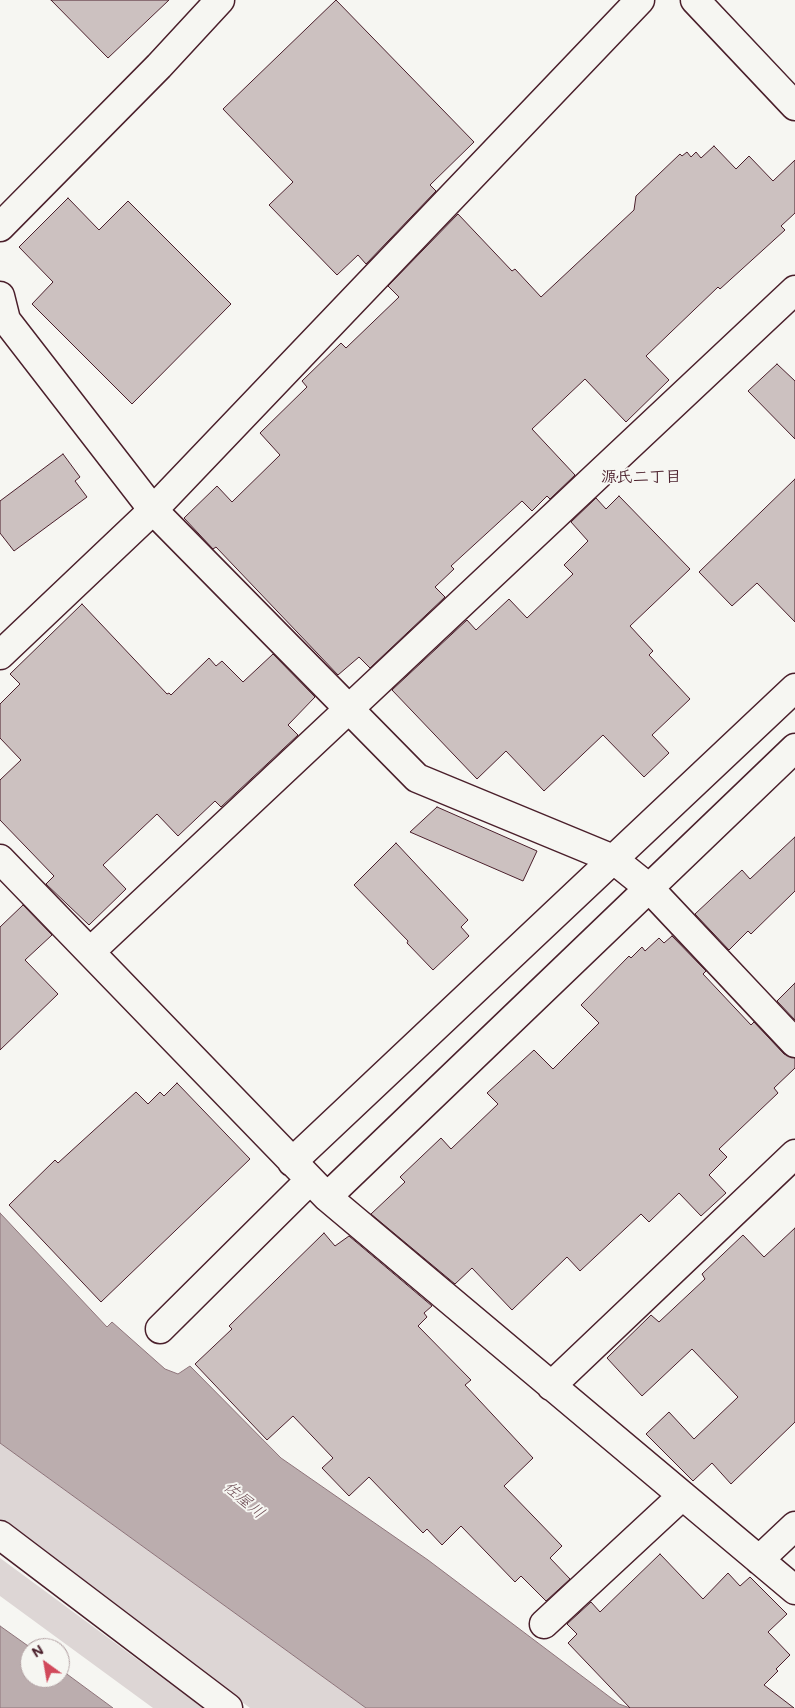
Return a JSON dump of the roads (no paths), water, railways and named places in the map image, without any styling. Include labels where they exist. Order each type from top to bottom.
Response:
[{"type":"street","points":[[0,227],[160,66],[220,0]]},
{"type":"street","points":[[0,655],[153,510],[640,0]]},
{"type":"street","points":[[695,0],[795,106]]},
{"type":"street","points":[[90,952],[795,290]]},
{"type":"street","points":[[2,312],[153,510],[417,778],[613,859],[649,888],[795,1043]]},
{"type":"street","points":[[160,1329],[310,1180],[613,859],[795,688]]},
{"type":"street","points":[[310,1180],[649,888],[795,748]]},
{"type":"street","points":[[0,859],[310,1180],[551,1386],[795,1590]]},
{"type":"street","points":[[551,1386],[795,1154]]},
{"type":"street","points":[[544,1624],[682,1496]]},
{"type":"street","points":[[759,1560],[795,1526]]},
{"type":"street","points":[[0,1535],[228,1708]]},
{"type":"water","name":"佐屋川","points":[[0,1213],[107,1327],[112,1322],[165,1369],[178,1374],[190,1366],[281,1458],[428,1560],[619,1704],[630,1708],[366,1708],[0,1443]]},
{"type":"water","points":[[0,1626],[20,1640],[20,1688],[70,1688],[70,1676],[113,1708],[0,1708]]},
{"type":"district","name":"源氏二丁目","points":[[641,477]]}]
